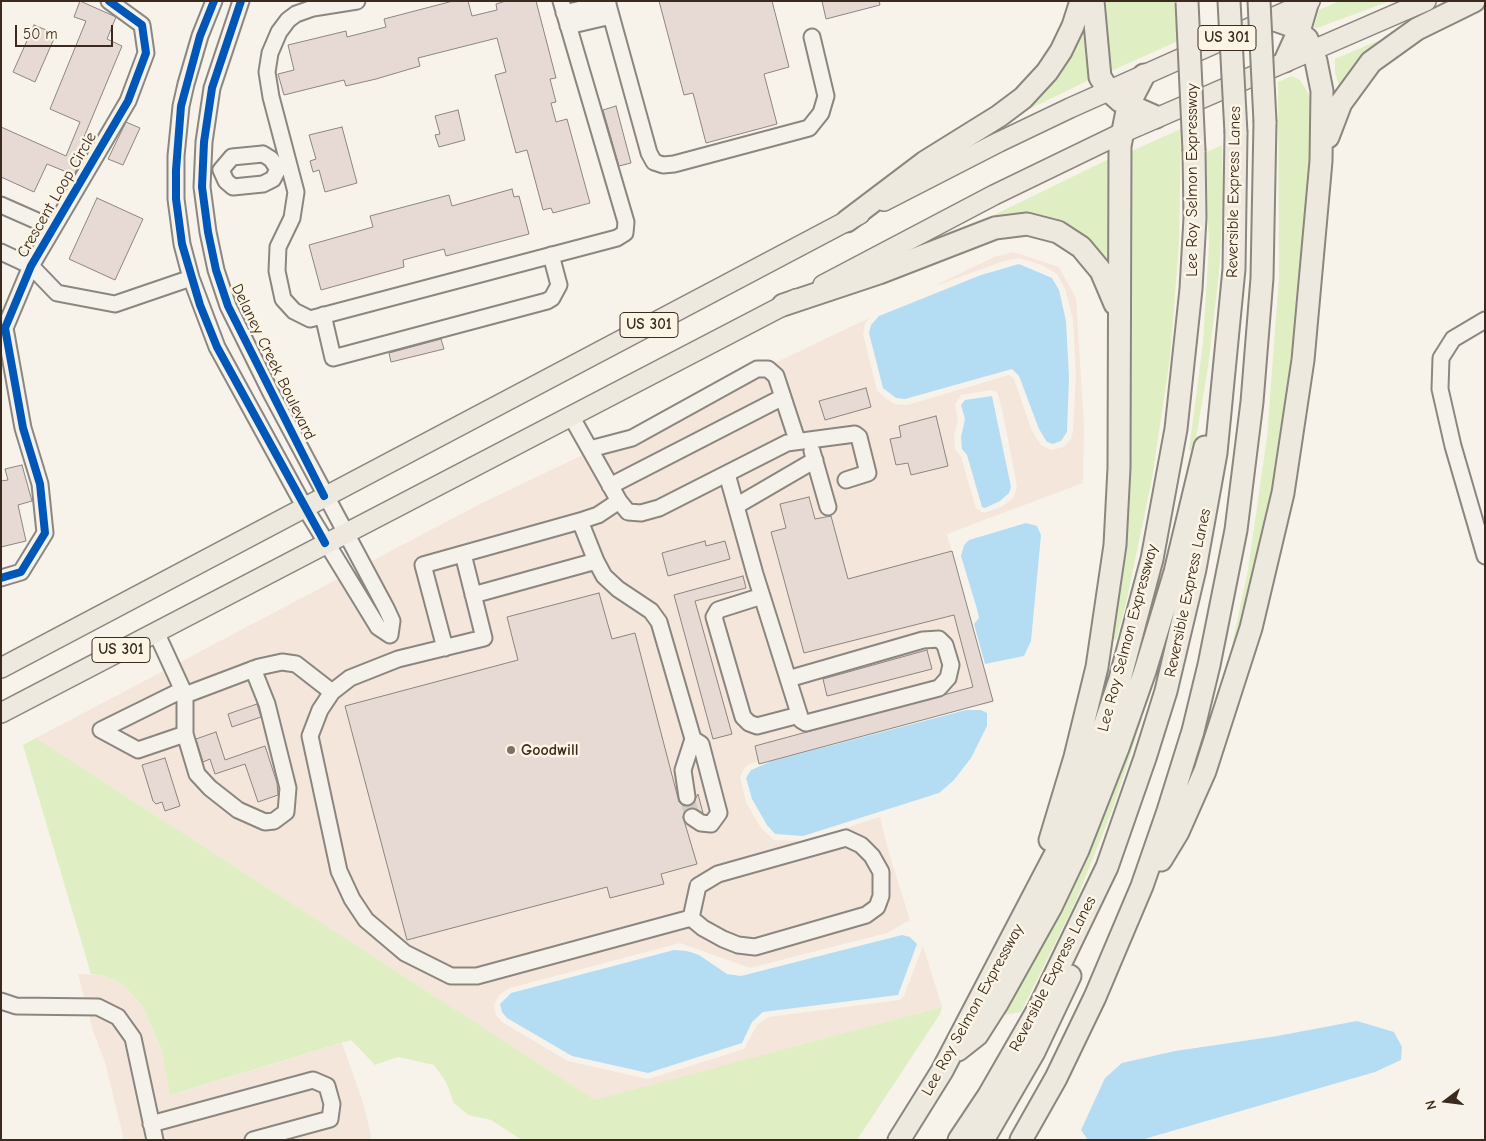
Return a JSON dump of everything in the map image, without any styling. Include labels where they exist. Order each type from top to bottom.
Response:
[{"type":"highway","points":[[847,221],[925,162],[999,116],[1023,98],[1047,72],[1061,51],[1073,26],[1081,1]]},
{"type":"highway","points":[[1093,1],[1098,72],[1109,90],[1128,106],[1156,117]]},
{"type":"highway","name":"Reversible Express Lanes","points":[[959,1140],[1012,1056],[1048,1006],[1106,867],[1156,726],[1181,631],[1210,492],[1222,402],[1234,269],[1236,133],[1230,1]]},
{"type":"highway","points":[[1021,1140],[1072,1046],[1096,997],[1142,886],[1193,731],[1224,598],[1236,530],[1252,402],[1262,278],[1265,122],[1259,1]]},
{"type":"highway","points":[[1321,161],[1333,120],[1341,103],[1371,62],[1411,33],[1474,1]]},
{"type":"highway","name":"Lee Roy Selmon Expressway","points":[[899,1140],[945,1064],[978,1019],[1037,888],[1067,829],[1108,717],[1134,632],[1152,559],[1174,438],[1192,280],[1194,151],[1187,2]]},
{"type":"highway","points":[[1285,61],[1299,31],[1308,2]]},
{"type":"highway","points":[[1142,886],[1178,832],[1205,771],[1236,680],[1264,577],[1286,477],[1303,360],[1321,161],[1322,91],[1319,71],[1312,50],[1299,31],[1272,19]]},
{"type":"highway","points":[[1037,888],[1081,735],[1105,619],[1118,498],[1118,312],[1122,133],[1128,106],[1144,75]]},
{"type":"highway","points":[[783,305],[879,273],[995,228],[1027,224],[1058,232],[1087,253],[1106,280],[1118,312]]},
{"type":"highway","points":[[978,1019],[1051,907],[1078,850],[1118,748],[1145,671],[1175,572],[1199,466],[1222,402]]},
{"type":"highway","points":[[983,1140],[1034,1052],[1048,1006]]},
{"type":"main road","name":"US 301","points":[[1,713],[344,532],[571,416],[994,195],[1156,117],[1426,1]]},
{"type":"main road","name":"US 301","points":[[1,668],[304,506],[999,142],[1109,90],[1308,2]]},
{"type":"street","name":"Crescent Loop Circle","points":[[1,578],[21,572],[45,533],[40,484],[23,428],[5,328],[31,266],[128,101],[146,53],[142,25],[109,1]]},
{"type":"street","points":[[214,1],[200,36],[186,84],[181,106],[176,156],[176,199],[182,244],[191,278],[217,347],[304,506],[378,627],[390,635]]},
{"type":"street","name":"Delaney Creek Boulevard","points":[[241,1],[212,88],[204,142],[202,187],[208,232],[216,270],[228,306],[324,496],[392,621],[390,635],[398,659]]},
{"type":"street","points":[[357,1],[326,4],[296,14],[288,20],[279,32],[270,53],[267,72],[285,169],[296,192],[292,218],[278,247],[277,271],[283,299],[294,310],[310,319],[616,238],[625,233],[626,222],[565,13],[609,7],[649,153],[654,162],[663,165],[674,164],[810,128],[821,113],[826,96],[812,37]]},
{"type":"street","points":[[203,170],[221,170],[232,157],[263,154],[285,169]]},
{"type":"street","points":[[221,170],[226,181],[233,187],[263,184],[273,179],[285,169]]},
{"type":"street","points":[[1,205],[53,228]]},
{"type":"street","points":[[1,252],[31,266],[57,293],[115,304],[191,278]]},
{"type":"street","points":[[323,315],[333,358],[547,301],[552,298],[559,284],[551,255]]},
{"type":"street","points":[[1485,320],[1453,339],[1441,358],[1440,389],[1485,556]]},
{"type":"street","points":[[590,449],[632,438],[757,370],[768,369],[776,376],[783,398],[815,460],[828,507]]},
{"type":"street","points":[[610,486],[783,398]]},
{"type":"street","points":[[571,416],[610,486],[628,512],[641,513],[659,508],[727,474],[803,440],[855,434],[859,437],[868,473],[846,480]]},
{"type":"street","points":[[736,506],[815,460]]},
{"type":"street","points":[[727,474],[799,715],[806,723],[939,688],[948,678],[951,665],[945,645],[938,639],[923,640],[788,678]]},
{"type":"street","points":[[445,648],[424,565],[580,521],[598,515],[619,501]]},
{"type":"street","points":[[580,521],[604,576],[618,589],[651,610],[659,622],[694,742],[683,770],[687,797]]},
{"type":"street","points":[[463,554],[484,638],[398,659],[350,678],[332,692],[320,710],[310,736],[339,871],[352,899],[366,920],[405,953],[451,976],[477,976],[691,918]]},
{"type":"street","points":[[473,595],[596,561]]},
{"type":"street","points":[[762,596],[718,610],[714,616],[743,716],[749,723],[757,726],[799,715]]},
{"type":"street","points":[[156,632],[184,693],[185,734],[188,750],[197,774],[210,788],[238,810],[264,822],[274,821],[286,812],[288,788],[267,704],[253,669]]},
{"type":"street","points":[[185,734],[138,750],[101,730],[184,693],[253,669],[282,662],[296,664],[332,692]]},
{"type":"street","points":[[692,817],[701,823],[711,824],[719,813],[701,744],[693,739]]},
{"type":"street","points":[[846,838],[861,845],[872,856],[881,872],[881,896],[877,907],[866,915],[755,947],[738,945],[723,939],[703,928],[691,918],[698,886],[718,874],[846,838]]},
{"type":"street","points":[[1,1002],[16,1006],[98,1007],[118,1017],[133,1038],[155,1140]]},
{"type":"street","points":[[151,1124],[313,1080],[327,1086],[332,1104],[330,1119],[253,1140]]},
{"type":"shaded area","points":[[1013,252],[1059,267],[1076,298],[1084,426],[1083,483],[947,534],[970,619],[981,669],[985,670],[994,702],[984,705],[964,704],[771,756],[746,766],[740,776],[746,802],[761,828],[774,840],[805,841],[880,817],[910,920],[887,933],[750,968],[680,943],[510,988],[500,994],[494,1005],[496,1015],[502,1022],[568,1061],[648,1079],[744,1049],[757,1025],[768,1017],[900,1000],[904,996],[923,946],[942,1007],[596,1101],[36,738],[480,504],[869,318],[865,324],[863,334],[877,390],[885,398],[895,404],[907,405],[1009,375],[1014,379],[1032,431],[1041,445],[1052,450],[1063,447],[1070,440],[1073,432],[1076,376],[1073,319],[1065,289],[1057,274],[1042,265],[1019,258],[1004,261],[930,288],[994,257]],"holes":[[[991,390],[997,392],[1017,486],[1014,497],[1003,506],[984,513],[976,508],[961,457],[955,449],[954,436],[958,419],[955,405],[961,395]]]},
{"type":"shaded area","points":[[78,974],[103,975],[123,984],[143,1007],[162,1051],[171,1095],[342,1043],[363,1102],[372,1140],[124,1140],[105,1062],[93,1031]]},
{"type":"green space","points":[[1100,1],[1174,1],[1178,41],[1109,72]]},
{"type":"green space","points":[[1340,1],[1390,1],[1317,28],[1314,27],[1319,10]]},
{"type":"green space","points":[[1082,23],[1086,25],[1089,80],[1013,117]]},
{"type":"green space","points":[[1377,41],[1380,48],[1341,92],[1335,73],[1335,59]]},
{"type":"green space","points":[[1292,76],[1300,80],[1316,106],[1297,380],[1275,508],[1223,688],[1248,570],[1267,437],[1279,277],[1278,82]]},
{"type":"green space","points":[[1181,129],[1179,244],[1170,358],[1152,479],[1125,608],[1116,640],[1108,638],[1127,153]]},
{"type":"green space","points":[[1222,145],[1223,202],[1219,274],[1208,367],[1194,451],[1189,450],[1203,343],[1209,244],[1205,153]]},
{"type":"green space","points":[[1113,157],[1115,271],[1087,244],[995,224],[992,216]]},
{"type":"green space","points":[[1138,719],[1142,719],[1113,808],[1075,903],[1021,1012],[1004,1015],[1054,923]]},
{"type":"green space","points":[[36,738],[595,1100],[942,1007],[940,1014],[857,1140],[522,1140],[491,1120],[468,1115],[454,1103],[446,1082],[434,1065],[398,1057],[375,1065],[351,1040],[170,1095],[162,1051],[143,1007],[123,984],[103,975],[91,974],[23,745]]},
{"type":"water","points":[[1019,264],[1052,278],[1059,290],[1066,321],[1069,377],[1067,432],[1061,441],[1053,444],[1047,442],[1039,429],[1019,376],[1012,369],[905,399],[896,398],[883,388],[869,333],[871,325],[879,316],[981,275]]},
{"type":"water","points":[[992,396],[1011,487],[1009,493],[1000,501],[985,508],[982,507],[967,455],[962,449],[961,437],[965,419],[961,405],[965,400]]},
{"type":"water","points":[[1026,523],[1037,526],[1041,535],[1031,641],[1024,656],[985,664],[974,624],[979,618],[977,609],[961,556],[964,545],[969,540]]},
{"type":"water","points":[[966,710],[981,710],[987,713],[987,726],[971,758],[954,780],[939,793],[803,836],[775,834],[767,825],[752,799],[746,778],[751,770],[772,761]]},
{"type":"water","points":[[902,935],[910,937],[917,944],[898,995],[763,1012],[752,1022],[742,1043],[648,1073],[572,1056],[507,1018],[502,1012],[500,1004],[511,993],[674,950],[687,951],[699,955],[727,974],[741,976]]},
{"type":"water","points":[[1357,1021],[1394,1032],[1402,1047],[1401,1060],[1375,1072],[1141,1140],[1088,1140],[1081,1130],[1105,1078],[1122,1063],[1175,1051],[1277,1036]]},
{"type":"building","points":[[80,1],[116,17],[107,39],[122,46],[84,137],[90,140],[74,175],[47,164],[34,192],[1,177],[1,127],[66,156],[80,122],[50,109],[86,21],[74,17]]},
{"type":"building","points":[[453,1],[468,1],[472,16],[497,10],[496,4],[506,1],[536,1],[556,78],[550,79],[556,102],[551,103],[556,122],[567,119],[590,203],[553,213],[551,208],[543,210],[527,150],[516,153],[495,75],[506,72],[497,38],[418,58],[420,66],[376,79],[346,86],[344,80],[284,95],[278,74],[294,70],[288,45],[346,31],[347,37],[386,27],[384,19]]},
{"type":"building","points":[[659,1],[772,1],[789,67],[764,74],[777,124],[706,143],[693,93],[684,95]]},
{"type":"building","points":[[822,1],[879,1],[880,5],[826,19]]},
{"type":"building","points":[[34,25],[56,34],[35,82],[13,72]]},
{"type":"building","points":[[616,106],[631,163],[619,166],[603,110]]},
{"type":"building","points":[[458,110],[465,140],[439,147],[435,135],[440,134],[435,116]]},
{"type":"building","points":[[126,122],[140,128],[123,165],[108,159]]},
{"type":"building","points":[[342,127],[357,183],[325,192],[319,170],[313,172],[310,161],[316,159],[309,135]]},
{"type":"building","points":[[512,189],[514,197],[519,196],[529,234],[446,256],[444,249],[403,260],[404,267],[321,290],[309,245],[373,227],[370,216],[449,195],[452,206]]},
{"type":"building","points":[[97,198],[143,219],[115,280],[69,259]]},
{"type":"building","points":[[441,339],[444,349],[391,362],[389,353]]},
{"type":"building","points":[[866,388],[871,407],[825,420],[819,401]]},
{"type":"building","points":[[936,416],[948,466],[911,475],[908,463],[896,465],[890,439],[901,437],[899,426]]},
{"type":"building","points":[[22,465],[32,501],[18,505],[26,541],[1,547],[1,481],[8,480],[5,469]]},
{"type":"building","points":[[809,497],[815,519],[831,516],[848,579],[952,551],[993,701],[759,764],[755,746],[973,687],[954,615],[804,653],[771,532],[786,528],[780,504]]},
{"type":"building","points":[[705,541],[706,546],[725,541],[730,559],[668,576],[662,553]]},
{"type":"building","points":[[743,576],[746,588],[695,601],[732,734],[713,739],[674,595]]},
{"type":"building","name":"Goodwill","points":[[599,593],[612,639],[635,633],[679,802],[684,806],[692,805],[698,794],[703,813],[692,808],[685,811],[683,817],[697,864],[661,874],[664,884],[610,898],[607,887],[407,940],[345,706],[518,660],[507,617]]},
{"type":"building","points":[[927,650],[932,669],[827,696],[823,679]]},
{"type":"building","points":[[257,704],[261,717],[232,727],[228,714]]},
{"type":"building","points":[[216,732],[225,760],[265,746],[277,783],[278,795],[258,802],[245,764],[215,774],[210,759],[203,762],[196,739]]},
{"type":"building","points":[[165,758],[180,806],[165,811],[162,802],[156,804],[153,801],[142,765]]},
{"type":"tunnel","points":[[687,797],[692,817]]},
{"type":"cycle path","points":[[1,578],[21,572],[45,533],[40,484],[23,428],[5,328],[31,266],[128,101],[146,53],[142,25],[109,1]]},
{"type":"cycle path","points":[[214,1],[200,36],[181,106],[176,170],[176,199],[182,244],[200,305],[217,347],[325,543]]},
{"type":"cycle path","points":[[241,1],[212,88],[204,142],[202,187],[208,232],[216,270],[228,306],[324,496]]},
{"type":"place","name":"Goodwill","points":[[511,750]]}]
